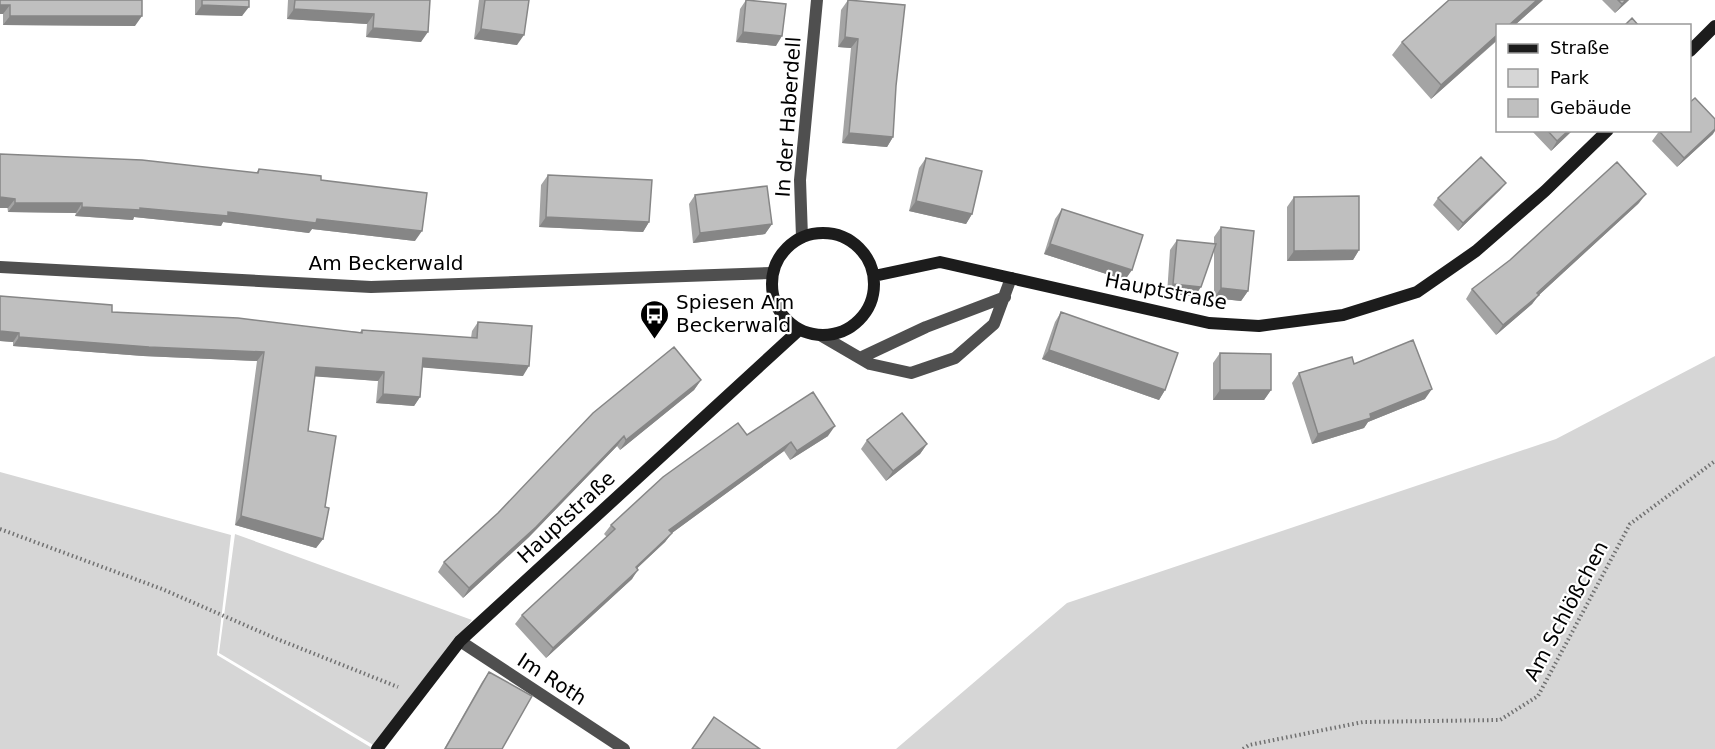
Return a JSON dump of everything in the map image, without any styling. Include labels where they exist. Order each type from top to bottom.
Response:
[{"type":"street","name":"In der Haberdell","points":[[802,237],[800,180],[817,0]]},
{"type":"street","points":[[1691,49],[1715,26]]},
{"type":"street","name":"Hauptstraße","points":[[874,276],[940,262],[1209,322],[1259,326],[1343,315],[1417,292],[1437,279],[1485,244],[1545,191],[1606,132]]},
{"type":"street","points":[[822,336],[837,334],[851,328],[862,319],[870,306],[874,291],[874,276],[861,248],[848,239],[833,234],[817,233],[802,237],[778,258],[772,273],[771,290],[776,306],[785,320],[799,330],[822,336],[870,364],[911,373],[955,358],[994,324],[1011,278]]},
{"type":"street","name":"Am Beckerwald","points":[[0,267],[371,287],[772,273]]},
{"type":"street","points":[[860,358],[926,327],[1005,297]]},
{"type":"street","name":"Hauptstraße","points":[[377,749],[460,641],[799,330]]},
{"type":"street","name":"Im Roth","points":[[460,641],[624,749]]},
{"type":"path","name":"Am Schlößchen","points":[[1243,749],[1249,745],[1363,722],[1500,720],[1538,696],[1630,524],[1715,460]]},
{"type":"path","points":[[0,529],[162,589],[277,639],[418,695]]},
{"type":"green space","points":[[1715,356],[1715,749],[896,749],[1067,603],[1556,439]]},
{"type":"green space","points":[[0,472],[231,535],[217,655],[372,749],[0,749]]},
{"type":"green space","points":[[235,534],[472,620],[414,691],[375,746],[219,653]]},
{"type":"building","points":[[0,0],[142,0],[142,16],[10,16],[10,5],[0,5]]},
{"type":"building","points":[[202,0],[249,0],[249,7],[202,5]]},
{"type":"building","points":[[295,0],[430,0],[428,32],[373,28],[374,14],[294,9]]},
{"type":"building","points":[[485,0],[529,0],[524,35],[481,29]]},
{"type":"building","points":[[746,0],[786,4],[782,36],[743,32]]},
{"type":"building","points":[[848,0],[905,5],[893,137],[849,133],[858,39],[845,37]]},
{"type":"building","points":[[1449,0],[1537,0],[1510,24],[1496,24],[1496,36],[1441,85],[1402,42]]},
{"type":"building","points":[[1632,18],[1637,24],[1626,24]]},
{"type":"building","points":[[1695,98],[1715,119],[1715,129],[1684,158],[1660,132],[1691,132],[1691,101]]},
{"type":"building","points":[[1549,132],[1567,132],[1557,141]]},
{"type":"building","points":[[0,154],[142,160],[258,173],[259,169],[321,176],[321,180],[427,193],[422,231],[317,219],[316,223],[228,212],[228,216],[140,208],[140,210],[82,207],[82,203],[15,203],[15,199],[0,197]]},
{"type":"building","points":[[1481,157],[1506,183],[1463,223],[1438,198]]},
{"type":"building","points":[[926,158],[982,171],[972,214],[916,201]]},
{"type":"building","points":[[1617,162],[1646,194],[1537,293],[1539,295],[1503,325],[1472,289],[1510,260]]},
{"type":"building","points":[[548,175],[652,180],[649,222],[546,217]]},
{"type":"building","points":[[767,186],[772,224],[700,233],[695,195]]},
{"type":"building","points":[[1359,196],[1359,250],[1294,251],[1294,197]]},
{"type":"building","points":[[1062,209],[1143,235],[1132,270],[1050,244]]},
{"type":"building","points":[[1221,227],[1254,231],[1248,291],[1221,288]]},
{"type":"building","points":[[1177,240],[1216,244],[1201,287],[1173,284]]},
{"type":"building","points":[[0,296],[112,305],[112,312],[238,318],[362,333],[362,330],[477,338],[478,322],[532,326],[529,366],[423,358],[420,397],[383,394],[384,372],[316,367],[308,431],[336,436],[325,507],[329,508],[323,539],[241,516],[264,352],[149,347],[19,337],[19,333],[0,331]]},
{"type":"building","points":[[1061,312],[1178,353],[1165,390],[1049,350]]},
{"type":"building","points":[[1413,340],[1432,389],[1370,414],[1371,418],[1318,434],[1299,373],[1352,357],[1354,364]]},
{"type":"building","points":[[674,347],[701,380],[626,440],[624,436],[536,527],[469,588],[444,562],[498,513],[593,413]]},
{"type":"building","points":[[1220,353],[1271,354],[1271,390],[1220,390]]},
{"type":"building","points":[[813,392],[835,426],[797,451],[791,442],[669,530],[672,533],[636,567],[638,570],[553,648],[522,615],[615,529],[611,525],[663,477],[738,423],[747,435]]},
{"type":"building","points":[[902,413],[927,444],[893,471],[867,440]]},
{"type":"building","points":[[489,672],[532,696],[502,749],[445,749]]},
{"type":"building","points":[[714,717],[760,749],[692,749]]},
{"type":"place","name":"Spiesen Am Beckerwald","points":[[655,340]]}]
